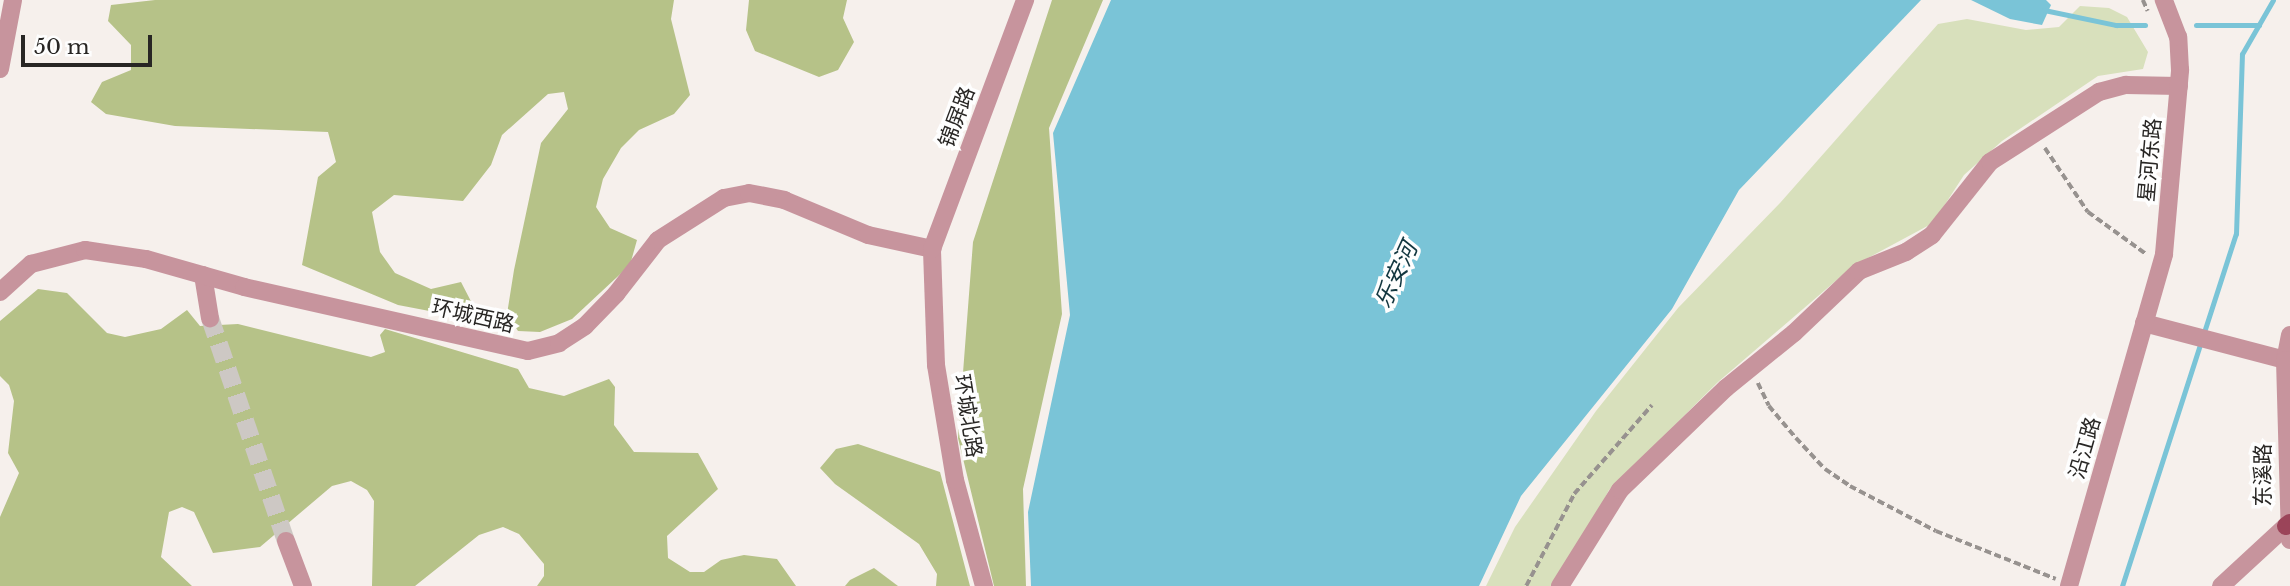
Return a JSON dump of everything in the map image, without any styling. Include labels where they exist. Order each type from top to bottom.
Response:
[{"type":"street","points":[[0,69],[13,0]]},
{"type":"street","name":"锦屏路","points":[[932,249],[1025,0]]},
{"type":"street","name":"星河东路","points":[[2144,323],[2161,265],[2179,86],[2178,37],[2164,0]]},
{"type":"street","points":[[1560,586],[1620,490],[1750,368],[1859,271],[1906,252],[1932,235],[1990,162],[2099,92],[2126,85],[2179,86]]},
{"type":"street","name":"环城西路","points":[[0,292],[31,264],[85,250],[146,259],[503,349],[528,351],[559,343],[584,326],[616,294],[658,240],[724,198],[749,193],[784,200],[868,234],[932,249]]},
{"type":"street","name":"环城北路","points":[[932,249],[938,378],[955,480],[984,586]]},
{"type":"street","points":[[203,275],[210,318]]},
{"type":"street","points":[[2144,323],[2285,360]]},
{"type":"street","name":"沿江路","points":[[2069,585],[2144,323]]},
{"type":"street","name":"东溪路","points":[[2221,586],[2289,529],[2285,360],[2290,335]]},
{"type":"street","points":[[286,541],[303,586]]},
{"type":"path","points":[[2036,130],[2051,162],[2088,212],[2161,265]]},
{"type":"path","points":[[1750,368],[1769,406],[1825,469],[1842,481],[1936,531],[2069,585]]},
{"type":"path","points":[[1526,586],[1574,494],[1652,405]]},
{"type":"green space","points":[[155,0],[674,0],[671,19],[690,95],[674,114],[639,130],[621,148],[603,179],[596,207],[610,228],[637,240],[630,265],[572,319],[540,332],[518,331],[507,314],[541,143],[568,109],[564,92],[548,94],[502,135],[491,165],[463,201],[394,195],[372,212],[380,252],[395,273],[431,289],[461,282],[476,311],[466,318],[398,305],[302,265],[318,177],[336,162],[328,132],[175,126],[106,114],[91,102],[102,82],[131,70],[131,45],[108,21],[111,5]]},
{"type":"green space","points":[[749,0],[847,0],[843,18],[854,42],[838,70],[819,77],[755,51],[746,30]]},
{"type":"green space","points":[[1052,0],[1103,0],[1049,128],[1062,314],[1023,489],[1026,586],[994,586],[958,438],[973,242]]},
{"type":"green space","points":[[2080,6],[2109,8],[2127,17],[2148,52],[2143,69],[2098,76],[2002,141],[1964,175],[1933,223],[1853,266],[1718,382],[1609,490],[1575,555],[1553,586],[1486,586],[1515,527],[1596,411],[1678,308],[1780,203],[1938,24],[1967,19],[2026,30],[2059,27]]},
{"type":"green space","points":[[38,289],[67,293],[107,333],[125,337],[161,329],[187,310],[200,326],[238,324],[371,357],[385,352],[380,335],[385,329],[518,369],[529,388],[564,396],[609,379],[615,387],[614,425],[634,452],[698,453],[718,489],[667,536],[668,558],[690,572],[704,572],[721,560],[744,555],[777,559],[796,586],[537,586],[544,576],[544,564],[519,534],[503,527],[479,535],[415,586],[372,586],[374,501],[367,490],[351,481],[332,486],[260,547],[213,553],[194,512],[182,507],[169,512],[161,557],[192,586],[0,586],[0,517],[19,473],[8,453],[14,401],[9,385],[0,376],[0,321]]},
{"type":"green space","points":[[858,444],[940,472],[970,586],[936,586],[937,574],[919,544],[835,484],[820,468],[836,449]]},
{"type":"green space","points":[[874,568],[898,586],[845,586],[850,580]]},
{"type":"water","name":"乐安河","points":[[1111,0],[1921,0],[1739,190],[1672,309],[1521,496],[1479,586],[1031,586],[1028,512],[1070,315],[1053,133]]},
{"type":"water","points":[[1971,0],[2046,0],[2051,5],[2042,25],[2010,19]]},
{"type":"waterway","points":[[2122,586],[2236,234],[2242,54],[2273,0]]},
{"type":"waterway","points":[[2044,10],[2116,25],[2145,25]]},
{"type":"waterway","points":[[2196,25],[2259,25]]},
{"type":"tunnel","points":[[210,318],[286,541]]}]
